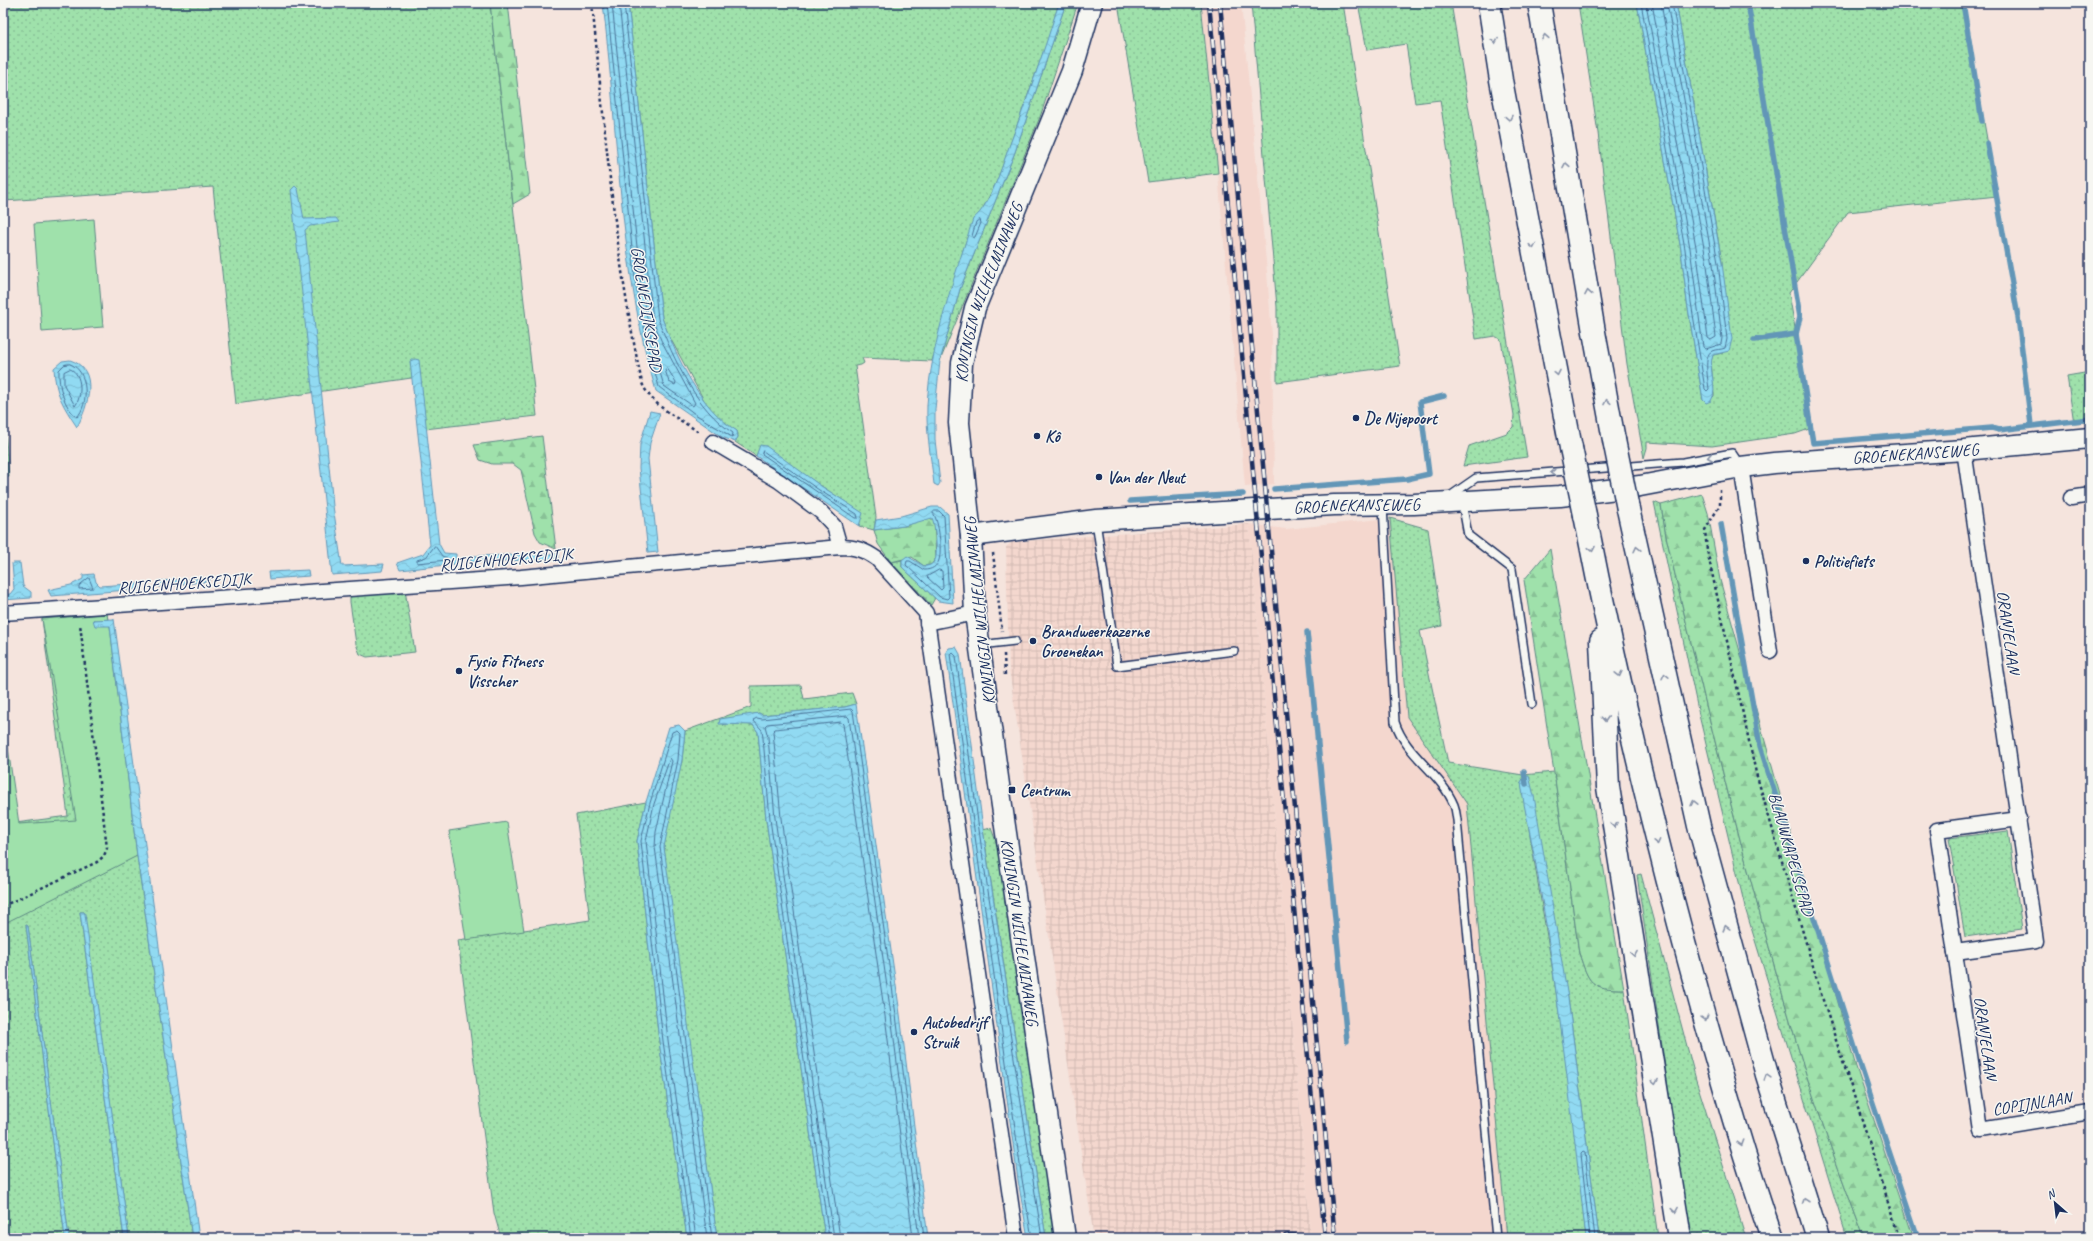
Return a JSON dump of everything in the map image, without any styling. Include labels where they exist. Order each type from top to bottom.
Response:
[{"type":"highway","points":[[1489,3],[1503,88],[1571,448],[1586,515],[1598,582],[1658,846],[1727,1099],[1772,1238]]},
{"type":"highway","points":[[1539,3],[1594,332],[1614,440],[1699,826],[1766,1075],[1818,1238]]},
{"type":"highway","points":[[1598,582],[1608,787],[1680,1238]]},
{"type":"main road","name":"KONINGIN WILHELMINAWEG","points":[[1065,1238],[980,645],[976,613],[971,536],[959,423],[962,363],[975,308],[1072,71],[1092,3]]},
{"type":"main road","name":"GROENEKANSEWEG","points":[[971,536],[1096,520],[1334,505],[1440,503],[1560,496],[1640,486],[1741,467],[1774,463],[1964,450],[2090,438]]},
{"type":"street","points":[[713,442],[779,482],[821,512],[834,526],[840,547]]},
{"type":"street","name":"ORANJELAAN","points":[[1955,952],[2036,941],[1964,450]]},
{"type":"street","points":[[1741,467],[1770,651]]},
{"type":"street","points":[[2071,498],[2090,496]]},
{"type":"street","name":"RUIGENHOEKSEDIJK","points":[[3,613],[78,609],[521,577],[840,547],[862,550],[877,560],[926,613],[927,623]]},
{"type":"street","points":[[976,613],[927,623],[1016,1238]]},
{"type":"street","name":"ORANJELAAN","points":[[1981,1130],[1937,830],[2018,819]]},
{"type":"street","name":"COPIJNLAAN","points":[[1981,1130],[2090,1112]]},
{"type":"lane","points":[[1440,503],[1476,478],[1683,462],[1732,453],[1741,467]]},
{"type":"lane","points":[[1462,502],[1468,535],[1512,569],[1532,704]]},
{"type":"lane","points":[[1382,504],[1395,722],[1400,736],[1444,790],[1454,805],[1457,820],[1496,1238]]},
{"type":"lane","points":[[1096,520],[1117,666],[1234,650]]},
{"type":"lane","points":[[980,645],[1016,641]]},
{"type":"lane","points":[[1287,1238],[1294,1238]]},
{"type":"path","name":"GROENEDIJKSEPAD","points":[[592,3],[610,181],[624,287],[642,383],[645,392],[654,401],[713,442]]},
{"type":"path","name":"BLAUWKAPELSEPAD","points":[[1716,472],[1720,505],[1705,530],[1756,773],[1822,997],[1900,1238]]},
{"type":"path","name":"KONINGIN WILHELMINAWEG","points":[[990,534],[1001,609]]},
{"type":"path","points":[[3,906],[97,862],[104,856],[107,848],[78,609]]},
{"type":"shaded area","points":[[1201,3],[1241,3],[1272,336],[1274,484],[1245,487],[1218,173]]},
{"type":"shaded area","points":[[1390,518],[1407,717],[1467,804],[1507,1238],[1311,1238],[1249,524],[1286,529]]},
{"type":"shaded area","points":[[1249,524],[1311,1238],[1094,1238],[1009,669],[1006,547],[1012,542]]},
{"type":"green space","points":[[3,3],[490,3],[537,416],[425,429],[418,377],[236,404],[213,187],[4,201],[3,203]]},
{"type":"green space","points":[[490,3],[508,3],[530,194],[513,204]]},
{"type":"green space","points":[[628,3],[1059,3],[1047,42],[997,181],[966,241],[932,361],[862,358],[864,363],[855,366],[876,517],[874,530],[859,526],[862,513],[761,446],[756,456],[735,442],[738,437],[737,431],[722,422],[706,404],[669,336],[662,318]]},
{"type":"green space","points":[[1066,3],[1078,3],[1040,117],[940,361],[960,289],[1015,152]]},
{"type":"green space","points":[[1118,3],[1201,3],[1218,173],[1148,182]]},
{"type":"green space","points":[[1251,3],[1343,3],[1400,366],[1277,382],[1277,307]]},
{"type":"green space","points":[[1358,3],[1451,3],[1527,457],[1463,466],[1469,446],[1507,433],[1513,427],[1514,415],[1501,340],[1495,336],[1476,339],[1440,100],[1415,103],[1406,44],[1367,50]]},
{"type":"green space","points":[[1578,3],[1637,3],[1681,250],[1687,302],[1703,400],[1706,403],[1714,396],[1711,361],[1713,355],[1723,353],[1722,262],[1676,3],[1963,3],[1997,196],[1848,212],[1789,293],[1812,428],[1795,434],[1712,446],[1647,442],[1644,458],[1627,364],[1598,133]]},
{"type":"green space","points":[[94,219],[103,327],[42,332],[34,224]]},
{"type":"green space","points":[[2090,372],[2090,422],[2074,423],[2067,376]]},
{"type":"green space","points":[[3,404],[9,477],[3,477]]},
{"type":"green space","points":[[542,436],[556,549],[540,542],[535,533],[521,470],[513,464],[492,464],[480,460],[474,445]]},
{"type":"green space","points":[[1702,494],[1708,513],[1720,580],[1856,1067],[1914,1238],[1864,1238],[1814,1098],[1780,987],[1745,859],[1696,666],[1666,536],[1661,505]]},
{"type":"green space","points":[[1654,502],[1661,505],[1666,536],[1696,666],[1745,859],[1780,987],[1814,1098],[1864,1238],[1847,1238],[1746,911],[1699,715]]},
{"type":"green space","points":[[929,518],[934,520],[936,558],[931,565],[924,566],[912,557],[891,562],[878,544],[874,530],[904,526]]},
{"type":"green space","points":[[1390,518],[1428,529],[1442,626],[1420,631],[1448,763],[1523,775],[1554,772],[1579,953],[1586,972],[1593,983],[1604,988],[1624,989],[1658,1238],[1599,1238],[1568,998],[1521,782],[1553,972],[1571,1094],[1586,1238],[1507,1238],[1467,804],[1407,717]]},
{"type":"green space","points":[[1550,549],[1624,989],[1604,988],[1593,983],[1586,972],[1579,953],[1554,772],[1524,580]]},
{"type":"green space","points":[[902,560],[902,567],[935,598],[931,605],[891,562]]},
{"type":"green space","points":[[405,590],[415,652],[367,657],[360,654],[356,644],[350,595]]},
{"type":"green space","points":[[107,614],[108,620],[93,620],[110,626],[137,856],[192,1238],[129,1238],[84,912],[80,912],[124,1238],[69,1238],[28,926],[26,925],[65,1238],[5,1238],[3,1225],[3,794],[8,824],[68,816],[42,619]]},
{"type":"green space","points":[[107,614],[108,620],[93,620],[110,626],[137,856],[3,924],[3,713],[19,824],[76,820],[42,619]]},
{"type":"green space","points":[[801,685],[804,699],[852,693],[856,704],[845,707],[762,715],[759,713],[723,725],[730,723],[753,725],[758,732],[766,819],[825,1238],[717,1238],[667,876],[664,847],[665,834],[682,760],[685,731],[751,707],[751,686]]},
{"type":"green space","points":[[646,802],[637,841],[659,1041],[687,1238],[501,1238],[494,1213],[458,940],[590,920],[576,815]]},
{"type":"green space","points":[[507,822],[524,931],[466,940],[449,831]]},
{"type":"green space","points":[[991,828],[998,847],[1056,1238],[1046,1238],[983,830]]},
{"type":"green space","points":[[2008,831],[2022,929],[1965,937],[1949,838]]},
{"type":"green space","points":[[1641,874],[1696,1080],[1746,1238],[1690,1238],[1637,875]]},
{"type":"water","points":[[603,3],[628,3],[662,318],[675,350],[691,381],[712,409],[737,431],[738,437],[735,442],[722,437],[656,391],[634,296],[627,247]]},
{"type":"water","points":[[1059,3],[1066,3],[1015,152],[960,289],[940,361],[935,409],[935,440],[940,483],[938,486],[934,484],[927,425],[927,405],[929,381],[938,334],[973,219],[991,195],[1000,174],[1036,74]]},
{"type":"water","points":[[1637,3],[1676,3],[1722,263],[1732,339],[1729,351],[1713,355],[1711,367],[1714,390],[1711,401],[1706,403],[1703,400],[1687,302],[1681,250]]},
{"type":"water","points":[[295,186],[298,189],[304,219],[336,218],[339,222],[310,226],[305,230],[333,506],[342,566],[384,564],[382,571],[332,575],[291,190]]},
{"type":"water","points":[[415,359],[419,360],[439,544],[444,553],[456,554],[456,564],[400,570],[397,563],[423,554],[430,545],[410,361]]},
{"type":"water","points":[[70,360],[79,365],[85,371],[89,389],[85,409],[77,427],[58,392],[54,368],[62,361]]},
{"type":"water","points":[[650,411],[660,413],[650,443],[648,459],[658,552],[648,553],[639,468],[640,444]]},
{"type":"water","points":[[760,445],[766,446],[821,486],[863,513],[859,526],[756,456]]},
{"type":"water","points":[[932,507],[940,507],[948,514],[953,603],[938,601],[902,567],[902,560],[907,556],[924,566],[930,565],[935,560],[936,539],[932,518],[904,526],[874,530],[876,520],[901,516]]},
{"type":"water","points":[[558,554],[558,559],[471,562],[471,556]]},
{"type":"water","points":[[12,563],[20,563],[23,586],[31,592],[31,598],[3,600],[3,595],[10,594],[14,589]]},
{"type":"water","points":[[308,570],[309,576],[270,579],[269,572]]},
{"type":"water","points":[[94,574],[96,582],[100,586],[142,583],[141,589],[51,596],[48,590],[71,585],[83,579],[83,575]]},
{"type":"water","points":[[210,578],[210,581],[159,587],[158,581]]},
{"type":"water","points":[[114,619],[199,1238],[192,1238],[137,856],[110,626],[95,626],[93,620]]},
{"type":"water","points":[[956,647],[960,654],[986,851],[1046,1238],[1028,1238],[1018,1180],[946,652],[949,648]]},
{"type":"water","points":[[856,704],[900,1014],[928,1238],[825,1238],[766,819],[758,732],[753,725],[719,724],[720,719],[759,713],[762,715],[845,707]]},
{"type":"water","points":[[679,725],[685,731],[682,760],[664,847],[717,1238],[687,1238],[659,1041],[637,841],[646,802],[669,727]]},
{"type":"water","points":[[1529,776],[1534,796],[1568,998],[1599,1238],[1586,1238],[1560,1020],[1544,912],[1521,782],[1524,777]]},
{"type":"water","points":[[80,912],[84,912],[85,914],[129,1238],[124,1238]]},
{"type":"water","points":[[26,925],[28,926],[69,1238],[65,1238]]},
{"type":"waterway","points":[[1748,3],[1800,317],[1796,334]]},
{"type":"waterway","points":[[1963,3],[1982,121]]},
{"type":"waterway","points":[[1987,143],[2018,317],[2031,425]]},
{"type":"waterway","points":[[1754,340],[1796,334],[1813,443],[1992,428],[1999,430],[2090,419]]},
{"type":"waterway","points":[[1274,489],[1407,479],[1429,474],[1420,402],[1444,396]]},
{"type":"waterway","points":[[1130,501],[1243,494]]},
{"type":"waterway","points":[[1721,524],[1760,746],[1861,1067],[1918,1238]]},
{"type":"waterway","points":[[1307,632],[1347,1041]]},
{"type":"waterway","points":[[1524,772],[1526,784]]},
{"type":"railway","points":[[1209,3],[1325,1238]]},
{"type":"railway","points":[[1220,3],[1335,1238]]},
{"type":"place","name":"De Nijepoort","points":[[1356,418]]},
{"type":"place","name":"Kô","points":[[1037,436]]},
{"type":"place","name":"Van der Neut","points":[[1099,477]]},
{"type":"place","name":"Politiefiets","points":[[1806,561]]},
{"type":"place","name":"Brandweerkazerne Groenekan","points":[[1033,641]]},
{"type":"place","name":"Fysio Fitness Visscher","points":[[459,671]]},
{"type":"place","name":"Centrum","points":[[1012,790]]},
{"type":"place","name":"Autobedrijf Struik","points":[[914,1032]]}]
